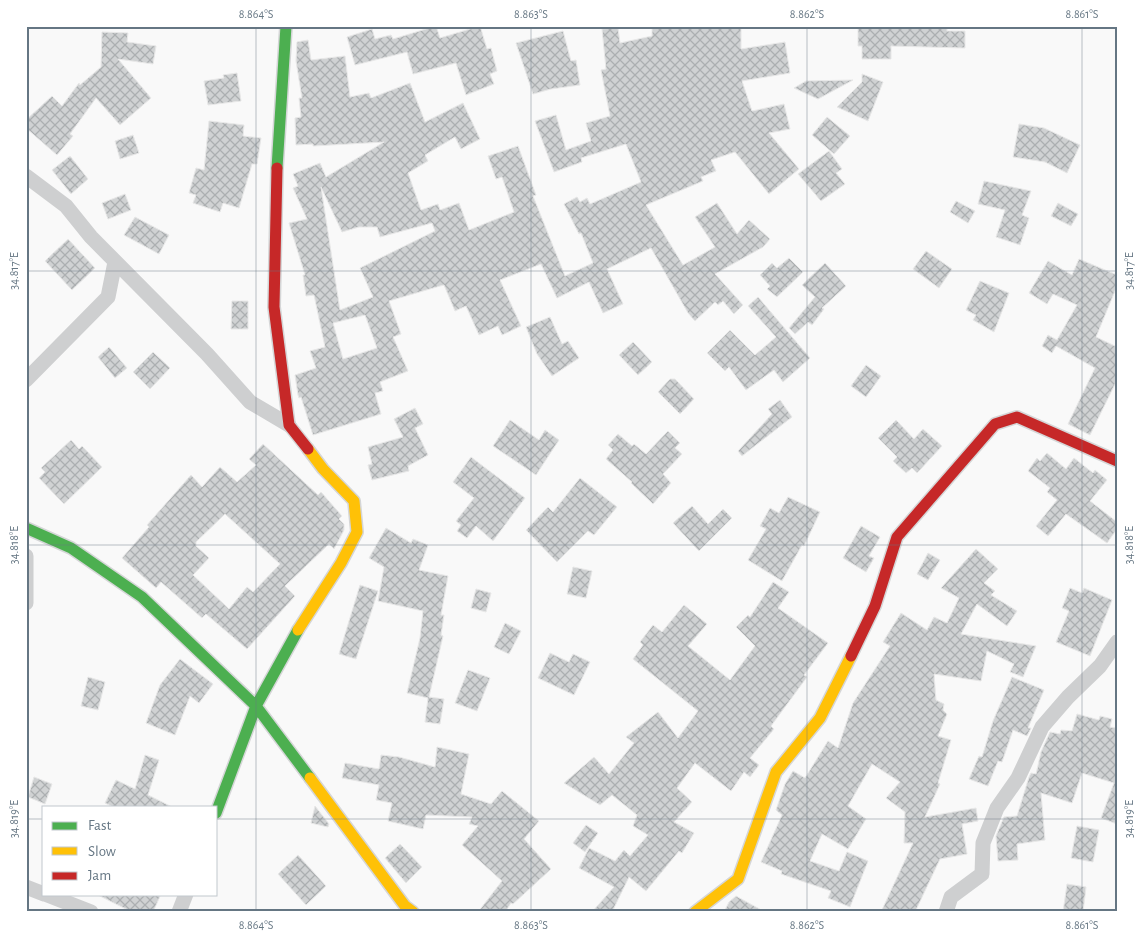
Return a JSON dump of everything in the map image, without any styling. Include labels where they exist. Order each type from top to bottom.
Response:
[{"type":"street","points":[[286,26],[278,146],[274,307],[289,424]]},
{"type":"street","points":[[26,176],[66,206],[115,262],[207,354],[250,402],[289,424],[323,469],[354,501],[357,532],[341,563],[295,634],[256,706],[218,808]]},
{"type":"street","points":[[26,380],[108,297],[115,262]]},
{"type":"street","points":[[695,912],[738,879],[776,772],[820,718],[875,606],[897,537],[995,424],[1016,417],[1117,461]]},
{"type":"street","points":[[26,528],[70,548],[142,597],[256,706],[405,906],[413,912]]},
{"type":"street","points":[[26,556],[26,603]]},
{"type":"street","points":[[946,912],[951,897],[982,874],[983,843],[997,808],[1018,778],[1042,727],[1068,696],[1100,666],[1117,642]]},
{"type":"street","points":[[26,887],[42,893]]},
{"type":"street","points":[[49,896],[92,912]]},
{"type":"street","points":[[179,912],[185,896]]},
{"type":"building","points":[[436,26],[440,38],[480,26],[487,49],[491,48],[497,71],[490,74],[494,84],[466,95],[456,63],[413,74],[407,52],[355,65],[347,37],[372,29],[375,39],[391,35],[393,39]]},
{"type":"building","points":[[652,26],[741,26],[741,49],[785,42],[790,73],[742,81],[752,111],[784,104],[790,129],[769,133],[799,169],[769,194],[735,152],[711,160],[716,171],[701,177],[703,181],[646,205],[683,265],[715,247],[695,217],[717,203],[737,234],[749,220],[770,239],[763,247],[715,274],[743,305],[734,314],[723,301],[718,305],[715,302],[695,321],[688,313],[651,248],[607,269],[623,304],[603,313],[589,282],[557,298],[541,264],[500,280],[521,326],[502,335],[498,326],[479,335],[466,306],[455,311],[444,285],[389,301],[401,334],[393,337],[408,371],[380,382],[383,391],[375,393],[381,414],[313,435],[301,397],[299,398],[298,395],[295,375],[316,368],[310,351],[325,347],[314,295],[306,296],[303,275],[305,275],[289,223],[307,219],[293,188],[298,186],[293,174],[320,163],[326,177],[384,142],[313,146],[313,144],[296,145],[295,118],[301,117],[299,98],[302,98],[296,61],[297,42],[308,40],[311,60],[345,56],[350,97],[369,93],[371,98],[410,83],[425,122],[463,103],[480,139],[461,149],[455,137],[425,155],[428,161],[408,173],[421,210],[438,204],[440,210],[459,203],[469,230],[514,212],[502,177],[496,179],[488,156],[518,146],[536,195],[533,196],[565,276],[593,263],[581,233],[579,234],[564,204],[577,197],[580,202],[587,198],[590,204],[641,182],[626,144],[581,158],[582,162],[554,172],[535,121],[556,115],[566,150],[591,141],[586,123],[610,116],[601,70],[606,69],[602,29],[618,28],[620,43],[652,36]],"holes":[[[321,187],[342,232],[359,227],[377,227],[380,237],[432,223],[435,231],[360,268],[373,297],[340,310]],[[365,315],[377,348],[343,359],[333,323]]]},
{"type":"building","points":[[858,26],[947,26],[947,31],[965,31],[965,48],[891,46],[891,59],[862,59],[862,46],[858,46]]},
{"type":"building","points":[[563,31],[571,61],[576,60],[580,85],[551,89],[533,94],[516,43]]},
{"type":"building","points":[[102,32],[128,33],[127,42],[156,46],[153,64],[118,59],[151,98],[120,125],[96,98],[70,134],[73,136],[57,155],[26,128],[26,120],[52,96],[62,106],[79,83],[80,85],[101,67]]},
{"type":"building","points":[[237,73],[241,101],[208,105],[204,81],[224,78],[223,75]]},
{"type":"building","points":[[862,74],[883,82],[868,121],[837,107],[862,82]]},
{"type":"building","points":[[853,80],[818,99],[794,88],[806,81]]},
{"type":"building","points":[[827,117],[850,136],[834,154],[812,135]]},
{"type":"building","points":[[209,121],[244,125],[243,136],[261,138],[257,164],[252,164],[239,208],[223,203],[220,212],[193,203],[196,195],[189,193],[196,168],[204,170]]},
{"type":"building","points":[[1019,124],[1044,128],[1080,145],[1067,173],[1045,162],[1013,157]]},
{"type":"building","points":[[133,135],[139,153],[120,159],[115,141]]},
{"type":"building","points":[[829,151],[842,169],[836,173],[845,184],[821,201],[798,174]]},
{"type":"building","points":[[70,156],[88,179],[71,194],[52,170]]},
{"type":"building","points":[[984,181],[1031,191],[1022,215],[1029,218],[1020,245],[996,237],[1005,210],[978,204]]},
{"type":"building","points":[[125,194],[131,210],[108,219],[102,203]]},
{"type":"building","points":[[956,201],[975,211],[968,223],[950,212]]},
{"type":"building","points":[[1058,203],[1078,214],[1071,226],[1051,216]]},
{"type":"building","points":[[135,217],[169,235],[159,254],[124,235]]},
{"type":"building","points":[[68,239],[95,268],[72,290],[45,261]]},
{"type":"building","points":[[926,251],[952,269],[939,288],[913,269]]},
{"type":"building","points":[[789,258],[803,272],[777,297],[767,289],[770,286],[760,275],[772,263],[777,268]]},
{"type":"building","points":[[1079,259],[1117,275],[1117,286],[1096,337],[1117,347],[1117,380],[1090,435],[1068,424],[1095,368],[1056,346],[1052,353],[1042,346],[1048,335],[1057,340],[1077,305],[1053,294],[1047,304],[1029,293],[1048,261],[1072,275]]},
{"type":"building","points":[[825,263],[846,286],[822,308],[824,309],[812,325],[808,322],[795,334],[789,328],[815,297],[802,285]]},
{"type":"building","points":[[980,281],[1009,293],[994,332],[973,320],[976,315],[966,310]]},
{"type":"building","points":[[758,297],[810,358],[783,382],[774,370],[746,390],[729,367],[725,371],[707,353],[730,330],[755,355],[776,337],[748,306]]},
{"type":"building","points":[[232,301],[248,301],[248,329],[231,329]]},
{"type":"building","points":[[550,317],[562,344],[568,341],[579,358],[552,376],[537,354],[526,327]]},
{"type":"building","points":[[633,342],[652,362],[638,375],[619,355]]},
{"type":"building","points":[[109,347],[127,368],[115,378],[98,357]]},
{"type":"building","points":[[153,352],[170,368],[150,389],[133,372]]},
{"type":"building","points":[[866,365],[881,376],[866,397],[851,386]]},
{"type":"building","points":[[670,379],[675,379],[694,399],[680,414],[658,392]]},
{"type":"building","points":[[780,400],[792,417],[742,456],[738,451],[772,414],[768,409]]},
{"type":"building","points":[[415,408],[423,424],[415,428],[428,455],[408,466],[409,471],[372,480],[368,465],[372,464],[368,447],[403,437],[394,419]]},
{"type":"building","points":[[510,420],[539,440],[545,430],[559,440],[536,475],[493,446]]},
{"type":"building","points":[[896,420],[914,439],[923,429],[942,446],[917,473],[912,468],[906,473],[893,461],[897,457],[878,438]]},
{"type":"building","points":[[668,431],[680,443],[675,448],[682,454],[663,474],[671,483],[653,504],[606,459],[613,450],[608,445],[618,434],[632,446],[634,444],[646,454]]},
{"type":"building","points":[[71,440],[79,449],[82,446],[102,467],[64,504],[39,478],[45,472],[41,468]]},
{"type":"building","points":[[263,444],[318,495],[321,492],[342,516],[339,519],[344,524],[344,530],[334,549],[329,544],[285,586],[295,596],[247,649],[206,614],[202,618],[161,582],[156,588],[122,558],[149,527],[147,525],[191,475],[202,487],[220,467],[237,482],[256,465],[249,459]],"holes":[[[225,514],[280,564],[253,592],[247,587],[229,609],[193,575],[209,558],[196,546],[196,542]]]},
{"type":"building","points":[[1047,453],[1066,469],[1074,458],[1093,473],[1095,470],[1107,480],[1090,501],[1117,522],[1117,529],[1107,543],[1066,514],[1048,536],[1036,526],[1057,500],[1047,492],[1050,488],[1028,471],[1037,458],[1040,461]]},
{"type":"building","points":[[471,457],[525,498],[493,541],[476,526],[467,538],[457,531],[461,525],[456,521],[474,498],[453,482]]},
{"type":"building","points":[[580,478],[617,507],[594,535],[588,531],[557,562],[526,530],[548,507],[553,512]]},
{"type":"building","points":[[788,497],[820,512],[804,546],[802,545],[782,581],[748,560],[766,529],[760,526],[770,508],[779,513]]},
{"type":"building","points":[[692,506],[708,524],[723,509],[732,518],[699,551],[673,523]]},
{"type":"building","points":[[861,526],[880,537],[869,556],[874,558],[866,572],[843,558]]},
{"type":"building","points":[[386,528],[411,543],[413,539],[428,545],[419,570],[448,576],[441,615],[444,615],[441,635],[443,636],[429,697],[444,699],[440,724],[425,722],[428,698],[407,693],[420,638],[423,611],[378,601],[384,567],[369,558]]},
{"type":"building","points":[[976,549],[998,569],[984,583],[995,591],[991,595],[1017,611],[1007,626],[977,604],[961,634],[1036,646],[1023,677],[1010,672],[1014,664],[987,651],[981,681],[934,674],[936,700],[944,704],[943,710],[947,714],[938,736],[951,740],[938,783],[940,784],[925,817],[976,808],[978,821],[962,824],[967,854],[940,859],[915,912],[881,912],[913,843],[904,843],[905,812],[886,798],[900,782],[872,764],[848,806],[866,819],[848,849],[822,834],[810,861],[839,871],[847,852],[868,861],[850,907],[828,898],[831,891],[781,874],[782,871],[761,862],[782,815],[776,810],[785,784],[793,771],[805,778],[828,741],[838,748],[853,703],[890,646],[883,642],[901,613],[927,630],[934,617],[947,623],[959,598],[941,588]]},
{"type":"building","points":[[928,553],[940,560],[928,580],[917,574]]},
{"type":"building","points":[[573,567],[592,571],[586,598],[567,594]]},
{"type":"building","points":[[773,582],[789,592],[778,608],[828,643],[804,675],[807,677],[771,726],[774,729],[750,758],[759,765],[750,777],[744,772],[731,791],[695,763],[677,788],[692,802],[674,822],[694,833],[682,853],[679,851],[646,891],[629,877],[612,912],[592,912],[614,887],[579,868],[589,848],[615,861],[624,850],[630,856],[648,835],[633,826],[637,815],[612,795],[600,805],[564,783],[594,757],[609,774],[634,743],[626,737],[658,712],[678,738],[698,711],[633,659],[643,645],[640,642],[653,625],[662,632],[684,605],[707,624],[688,646],[730,680],[755,646],[736,627],[748,615],[750,617]]},
{"type":"building","points":[[360,585],[378,591],[356,659],[339,654]]},
{"type":"building","points":[[1070,588],[1082,593],[1084,588],[1112,600],[1090,656],[1056,642],[1069,611],[1062,608]]},
{"type":"building","points":[[476,589],[491,593],[486,612],[471,608]]},
{"type":"building","points":[[505,623],[521,631],[509,654],[494,647]]},
{"type":"building","points":[[550,653],[569,662],[573,654],[590,662],[574,695],[538,678]]},
{"type":"building","points":[[180,659],[213,684],[199,703],[190,696],[175,735],[146,723],[160,685]]},
{"type":"building","points":[[468,670],[490,678],[477,711],[455,703]]},
{"type":"building","points":[[88,677],[105,682],[98,710],[81,706]]},
{"type":"building","points":[[1012,677],[1044,690],[1028,728],[1031,728],[1027,736],[1013,730],[1002,762],[998,761],[988,786],[969,779],[979,756],[982,757],[993,721]]},
{"type":"building","points":[[1077,714],[1099,720],[1100,716],[1112,719],[1110,727],[1117,728],[1117,824],[1101,818],[1114,783],[1082,773],[1072,803],[1041,793],[1045,840],[1017,844],[1018,860],[998,861],[996,836],[1004,817],[1017,816],[1029,777],[1031,773],[1036,774],[1041,752],[1050,732],[1060,734],[1061,730],[1072,731]]},
{"type":"building","points":[[437,747],[469,754],[461,794],[491,804],[502,791],[539,821],[524,839],[551,869],[513,904],[511,903],[505,912],[478,912],[502,881],[462,845],[478,826],[469,824],[472,817],[426,815],[423,829],[388,821],[392,803],[376,800],[379,785],[342,778],[345,763],[379,769],[381,755],[399,757],[435,767]]},
{"type":"building","points":[[145,755],[159,760],[148,795],[170,806],[111,806],[105,803],[116,780],[135,789]]},
{"type":"building","points":[[34,777],[52,784],[45,804],[28,797]]},
{"type":"building","points":[[315,806],[329,824],[328,827],[311,823]]},
{"type":"building","points":[[586,825],[598,833],[585,852],[573,843]]},
{"type":"building","points":[[1077,826],[1099,830],[1093,862],[1071,858]]},
{"type":"building","points":[[400,844],[422,867],[406,883],[385,858]]},
{"type":"building","points":[[298,855],[326,886],[306,905],[278,874]]},
{"type":"building","points":[[1067,884],[1086,887],[1083,912],[1063,912]]},
{"type":"building","points":[[100,896],[160,896],[153,912],[132,912]]},
{"type":"building","points":[[736,896],[765,912],[724,912],[729,902]]},
{"type":"traffic: fast","points":[[277,168],[286,26]]},
{"type":"traffic: fast","points":[[26,528],[71,548],[142,597],[256,706],[310,778]]},
{"type":"traffic: fast","points":[[218,808],[256,706],[298,630]]},
{"type":"traffic: slow","points":[[298,630],[341,563],[357,532],[354,501],[323,469],[308,449]]},
{"type":"traffic: slow","points":[[695,912],[738,879],[776,772],[820,718],[851,656]]},
{"type":"traffic: slow","points":[[310,778],[405,906],[413,912]]},
{"type":"traffic: jam","points":[[277,168],[274,307],[289,425],[308,449]]},
{"type":"traffic: jam","points":[[851,656],[875,606],[897,537],[995,424],[1017,417],[1117,461]]}]
